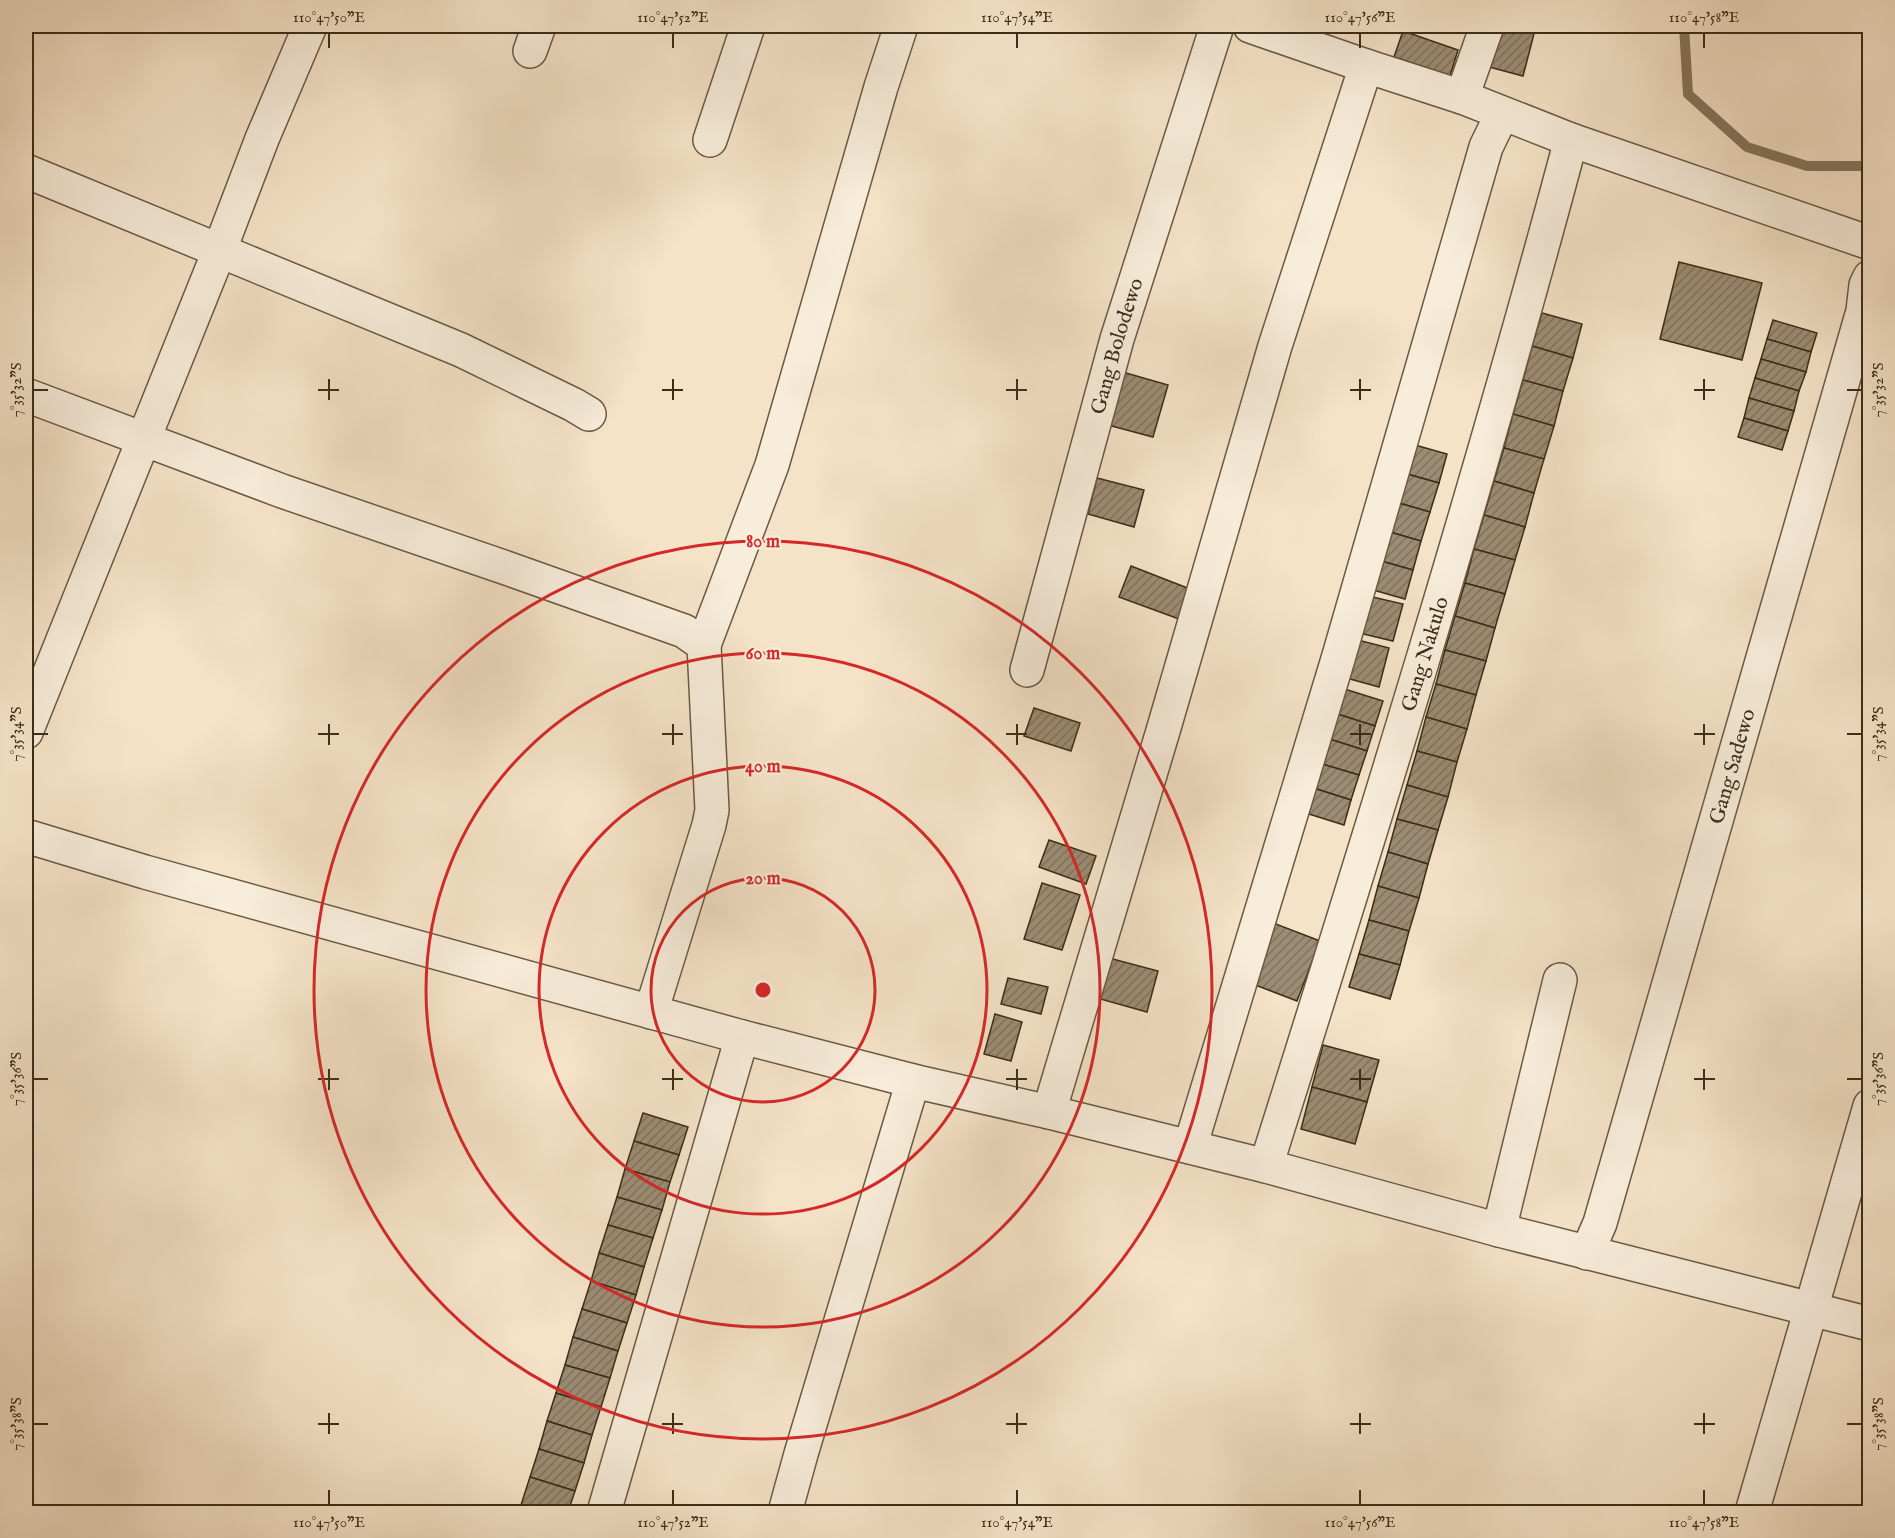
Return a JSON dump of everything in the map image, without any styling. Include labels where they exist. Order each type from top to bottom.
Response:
[{"type":"street","points":[[26,732],[262,139],[310,26]]},
{"type":"street","points":[[710,140],[748,26]]},
{"type":"street","points":[[651,1012],[712,810],[704,645],[772,465],[881,87],[901,26]]},
{"type":"street","name":"Gang Bolodewo","points":[[1027,670],[1117,339],[1218,26]]},
{"type":"street","points":[[1250,26],[1332,39],[1365,66],[1462,98],[1571,140],[1869,243]]},
{"type":"street","points":[[1462,98],[1487,26]]},
{"type":"street","points":[[1049,1112],[1275,346],[1365,66]]},
{"type":"street","points":[[1190,1147],[1338,659],[1486,147],[1502,114]]},
{"type":"street","name":"Gang Nakulo","points":[[1266,1166],[1408,712],[1499,403],[1571,140]]},
{"type":"street","points":[[26,171],[461,350],[589,414]]},
{"type":"street","name":"Gang Sadewo","points":[[1587,1252],[1603,1212],[1863,311],[1869,277]]},
{"type":"street","points":[[26,395],[282,491],[684,631],[704,645]]},
{"type":"street","points":[[26,836],[145,872],[742,1037],[913,1081],[1266,1166],[1499,1230],[1869,1324]]},
{"type":"street","points":[[1499,1230],[1560,980]]},
{"type":"street","points":[[604,1512],[742,1037]]},
{"type":"street","points":[[785,1512],[913,1081]]},
{"type":"street","points":[[1752,1512],[1869,1106]]},
{"type":"building","points":[[1500,26],[1536,26],[1523,76],[1489,67]]},
{"type":"building","points":[[1403,31],[1458,50],[1450,76],[1394,57]]},
{"type":"building","points":[[1679,262],[1762,283],[1742,360],[1660,339]]},
{"type":"building","points":[[1542,313],[1582,324],[1573,358],[1532,346]]},
{"type":"building","points":[[1773,320],[1817,333],[1811,352],[1767,339]]},
{"type":"building","points":[[1767,339],[1811,352],[1806,372],[1761,359]]},
{"type":"building","points":[[1532,346],[1573,358],[1563,391],[1523,380]]},
{"type":"building","points":[[1761,359],[1806,372],[1799,391],[1755,378]]},
{"type":"building","points":[[1119,371],[1168,385],[1153,437],[1104,424]]},
{"type":"building","points":[[1755,378],[1799,391],[1794,411],[1749,398]]},
{"type":"building","points":[[1523,380],[1563,391],[1554,426],[1513,414]]},
{"type":"building","points":[[1749,398],[1794,411],[1788,431],[1744,418]]},
{"type":"building","points":[[1513,414],[1554,426],[1544,459],[1504,448]]},
{"type":"building","points":[[1744,418],[1788,431],[1782,450],[1738,437]]},
{"type":"building","points":[[1408,443],[1447,454],[1439,483],[1400,472]]},
{"type":"building","points":[[1504,448],[1544,459],[1534,493],[1494,481]]},
{"type":"building","points":[[1400,472],[1439,483],[1430,512],[1392,501]]},
{"type":"building","points":[[1097,478],[1144,490],[1134,527],[1088,514]]},
{"type":"building","points":[[1494,481],[1534,493],[1525,527],[1484,515]]},
{"type":"building","points":[[1392,501],[1430,512],[1421,541],[1383,530]]},
{"type":"building","points":[[1484,515],[1525,527],[1515,560],[1474,549]]},
{"type":"building","points":[[1383,530],[1421,541],[1413,570],[1374,559]]},
{"type":"building","points":[[1474,549],[1515,560],[1505,594],[1465,583]]},
{"type":"building","points":[[1374,559],[1413,570],[1405,599],[1366,588]]},
{"type":"building","points":[[1131,566],[1190,589],[1179,619],[1119,597]]},
{"type":"building","points":[[1465,583],[1505,594],[1495,628],[1455,616]]},
{"type":"building","points":[[1368,596],[1403,604],[1393,641],[1359,633]]},
{"type":"building","points":[[1455,616],[1495,628],[1486,661],[1445,650]]},
{"type":"building","points":[[1350,638],[1389,648],[1379,687],[1339,676]]},
{"type":"building","points":[[1445,650],[1486,661],[1476,695],[1436,684]]},
{"type":"building","points":[[1436,684],[1476,695],[1467,729],[1426,717]]},
{"type":"building","points":[[1335,686],[1383,701],[1375,726],[1328,711]]},
{"type":"building","points":[[1034,708],[1080,723],[1071,751],[1024,736]]},
{"type":"building","points":[[1328,711],[1375,726],[1367,751],[1320,736]]},
{"type":"building","points":[[1426,717],[1467,729],[1457,762],[1417,751]]},
{"type":"building","points":[[1320,736],[1367,751],[1359,775],[1312,761]]},
{"type":"building","points":[[1417,751],[1457,762],[1448,797],[1407,785]]},
{"type":"building","points":[[1312,761],[1359,775],[1351,800],[1304,785]]},
{"type":"building","points":[[1304,785],[1351,800],[1344,825],[1296,810]]},
{"type":"building","points":[[1407,785],[1448,797],[1438,830],[1397,819]]},
{"type":"building","points":[[1397,819],[1438,830],[1428,864],[1388,852]]},
{"type":"building","points":[[1049,840],[1096,856],[1086,884],[1039,867]]},
{"type":"building","points":[[1388,852],[1428,864],[1419,898],[1378,886]]},
{"type":"building","points":[[1042,883],[1080,895],[1062,950],[1024,939]]},
{"type":"building","points":[[1378,886],[1419,898],[1409,931],[1369,920]]},
{"type":"building","points":[[1369,920],[1409,931],[1400,965],[1359,954]]},
{"type":"building","points":[[1268,921],[1320,941],[1297,1001],[1245,981]]},
{"type":"building","points":[[1359,954],[1400,965],[1390,999],[1349,987]]},
{"type":"building","points":[[1109,958],[1158,971],[1147,1012],[1097,998]]},
{"type":"building","points":[[1008,978],[1048,987],[1041,1014],[1001,1004]]},
{"type":"building","points":[[995,1014],[1022,1022],[1011,1061],[984,1054]]},
{"type":"building","points":[[1323,1045],[1379,1060],[1367,1102],[1312,1087]]},
{"type":"building","points":[[1312,1087],[1367,1102],[1355,1144],[1301,1129]]},
{"type":"building","points":[[643,1113],[688,1127],[679,1155],[634,1141]]},
{"type":"building","points":[[634,1141],[679,1155],[670,1182],[625,1169]]},
{"type":"building","points":[[625,1169],[670,1182],[662,1210],[617,1197]]},
{"type":"building","points":[[617,1197],[662,1210],[653,1238],[608,1225]]},
{"type":"building","points":[[608,1225],[653,1238],[644,1267],[599,1253]]},
{"type":"building","points":[[599,1253],[644,1267],[636,1295],[591,1281]]},
{"type":"building","points":[[591,1281],[636,1295],[627,1323],[582,1309]]},
{"type":"building","points":[[582,1309],[627,1323],[618,1351],[573,1337]]},
{"type":"building","points":[[573,1337],[618,1351],[610,1378],[565,1365]]},
{"type":"building","points":[[565,1365],[610,1378],[601,1407],[556,1393]]},
{"type":"building","points":[[556,1393],[601,1407],[592,1435],[547,1421]]},
{"type":"building","points":[[547,1421],[592,1435],[584,1463],[539,1449]]},
{"type":"building","points":[[539,1449],[584,1463],[575,1491],[530,1477]]},
{"type":"building","points":[[530,1477],[575,1491],[568,1512],[546,1512],[521,1505]]},
{"type":"building","points":[[521,1505],[546,1512],[519,1512]]},
{"type":"waterway","points":[[1684,26],[1688,94],[1747,147],[1807,166],[1870,166]]}]
